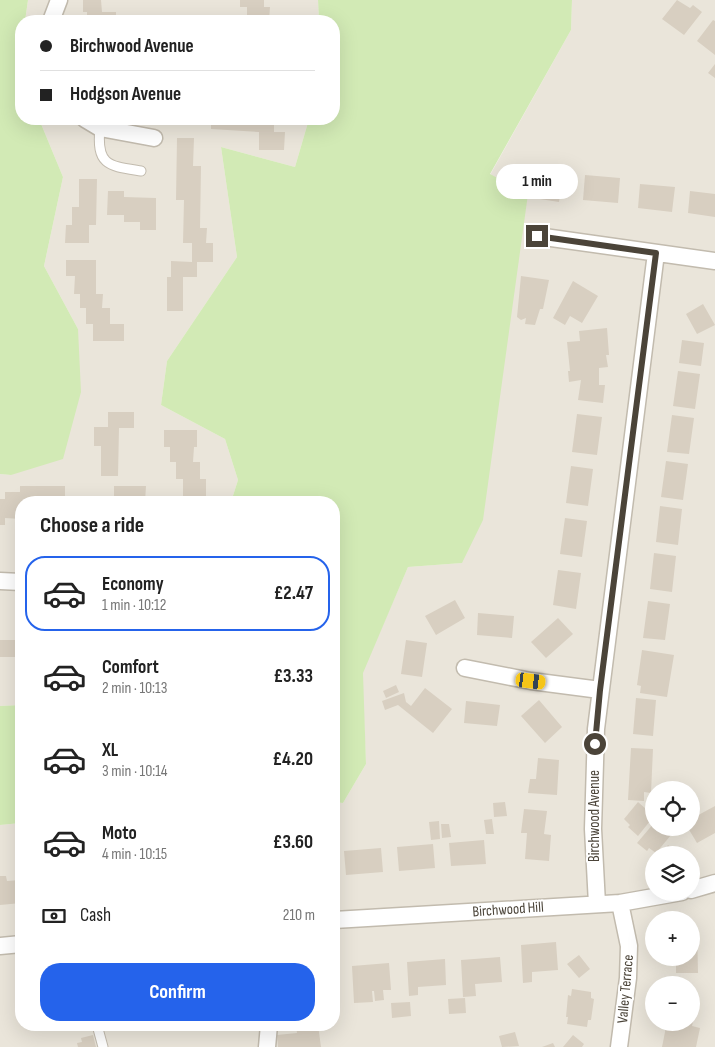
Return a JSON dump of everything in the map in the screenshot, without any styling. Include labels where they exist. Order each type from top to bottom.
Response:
[{"type":"street","points":[[53,15],[59,0]]},
{"type":"street","points":[[95,125],[100,128],[154,138]]},
{"type":"street","points":[[537,236],[715,261]]},
{"type":"street","name":"Birchwood Avenue","points":[[597,904],[593,829],[594,775],[600,690],[656,253]]},
{"type":"street","points":[[0,581],[15,582]]},
{"type":"street","points":[[465,668],[531,681],[600,690]]},
{"type":"street","points":[[700,887],[715,883]]},
{"type":"street","name":"Birchwood Hill","points":[[340,920],[597,904],[645,898]]},
{"type":"street","name":"Valley Terrace","points":[[619,1047],[628,978],[628,946],[620,902]]},
{"type":"street","points":[[0,946],[15,945]]},
{"type":"street","points":[[268,1047],[269,1031]]},
{"type":"lane","points":[[100,128],[98,145],[105,161],[112,166],[141,171]]},
{"type":"lane","points":[[99,1031],[103,1047]]},
{"type":"shaded area","points":[[28,0],[318,0],[319,15],[26,15]]},
{"type":"shaded area","points":[[572,0],[715,0],[715,1047],[0,1047],[0,825],[15,824],[15,1031],[340,1031],[340,803],[343,803],[366,764],[362,673],[408,567],[462,563],[490,175],[571,30]]},
{"type":"shaded area","points":[[41,125],[307,125],[295,167],[221,147],[237,257],[167,361],[161,405],[225,439],[238,480],[233,496],[15,496],[15,705],[0,706],[0,474],[11,475],[78,329],[44,266],[63,177]]},
{"type":"green space","points":[[0,0],[28,0],[26,15],[15,15],[15,125],[41,125],[63,177],[44,266],[78,329],[81,392],[63,459],[11,475],[0,474]]},
{"type":"green space","points":[[318,0],[572,0],[571,30],[490,174],[528,194],[483,520],[462,563],[408,567],[363,673],[366,764],[343,803],[340,803],[340,496],[233,496],[238,480],[225,439],[161,405],[167,361],[237,257],[221,147],[295,167],[307,125],[340,125],[340,15],[319,15]]},
{"type":"green space","points":[[15,705],[15,824],[0,825],[0,706]]},
{"type":"building","points":[[83,0],[101,0],[102,12],[116,12],[116,15],[87,15],[87,12],[83,12]]},
{"type":"building","points":[[240,0],[264,0],[264,7],[270,7],[269,15],[247,15],[247,7],[240,7]]},
{"type":"building","points":[[677,0],[690,8],[693,5],[702,12],[684,35],[662,19]]},
{"type":"building","points":[[713,20],[715,21],[715,55],[697,41]]},
{"type":"building","points":[[715,64],[715,78],[708,73]]},
{"type":"building","points":[[211,125],[274,125],[274,132],[285,132],[284,150],[259,150],[259,132],[211,129]]},
{"type":"building","points":[[177,138],[194,138],[193,166],[201,166],[200,228],[207,228],[206,243],[213,243],[213,262],[197,262],[197,277],[183,277],[183,311],[167,311],[167,277],[171,277],[171,261],[192,262],[192,243],[183,243],[184,200],[176,200]]},
{"type":"building","points":[[546,164],[564,166],[559,202],[540,199],[541,195],[535,194],[539,170],[545,171]]},
{"type":"building","points":[[585,175],[620,178],[618,203],[583,200]]},
{"type":"building","points":[[79,179],[97,179],[96,225],[89,225],[89,243],[65,243],[66,225],[72,225],[72,207],[79,207]]},
{"type":"building","points":[[640,184],[675,187],[672,212],[638,208]]},
{"type":"building","points":[[108,191],[124,191],[124,197],[156,198],[156,230],[140,230],[140,222],[124,222],[124,215],[107,215]]},
{"type":"building","points":[[690,191],[715,194],[715,217],[688,213]]},
{"type":"building","points":[[66,260],[96,260],[96,294],[103,294],[102,308],[110,308],[110,324],[124,324],[124,341],[93,341],[93,324],[86,324],[86,308],[80,308],[80,294],[74,294],[75,276],[66,276]]},
{"type":"building","points":[[521,276],[549,280],[543,309],[540,309],[535,325],[525,324],[526,318],[521,320],[517,317]]},
{"type":"building","points":[[573,281],[598,296],[582,323],[570,316],[565,325],[553,318]]},
{"type":"building","points":[[703,304],[715,325],[697,334],[686,314]]},
{"type":"building","points":[[607,328],[609,355],[606,355],[608,367],[599,368],[599,385],[605,385],[603,403],[578,400],[581,380],[569,382],[568,371],[570,371],[567,342],[580,341],[579,331]]},
{"type":"building","points":[[682,340],[704,343],[701,366],[679,363]]},
{"type":"building","points":[[678,371],[700,374],[695,409],[673,406]]},
{"type":"building","points":[[108,412],[134,412],[134,428],[119,428],[118,476],[101,476],[101,446],[94,446],[94,427],[108,427]]},
{"type":"building","points":[[577,414],[602,417],[597,455],[572,452]]},
{"type":"building","points":[[672,415],[694,418],[689,454],[667,452]]},
{"type":"building","points":[[164,430],[197,430],[197,447],[194,447],[193,462],[200,462],[200,479],[206,479],[206,496],[183,496],[183,479],[176,479],[176,462],[170,462],[170,447],[164,447]]},
{"type":"building","points":[[666,461],[688,464],[683,500],[661,497]]},
{"type":"building","points":[[571,466],[593,469],[588,506],[566,503]]},
{"type":"building","points":[[20,486],[65,486],[65,496],[15,496],[15,519],[5,518],[5,525],[0,525],[0,499],[5,499],[5,492],[20,492]]},
{"type":"building","points":[[114,486],[146,486],[145,496],[114,496]]},
{"type":"building","points":[[660,506],[682,509],[678,545],[656,542]]},
{"type":"building","points":[[565,518],[587,521],[582,557],[560,554]]},
{"type":"building","points":[[654,553],[676,556],[672,592],[650,589]]},
{"type":"building","points":[[558,570],[581,573],[576,609],[553,605]]},
{"type":"building","points":[[455,600],[465,618],[436,635],[425,616]]},
{"type":"building","points":[[648,601],[670,604],[665,640],[643,638]]},
{"type":"building","points":[[478,613],[514,616],[512,638],[477,635]]},
{"type":"building","points":[[558,618],[573,634],[546,658],[531,642]]},
{"type":"building","points":[[0,640],[15,640],[15,657],[0,657]]},
{"type":"building","points":[[406,640],[427,643],[422,677],[401,674]]},
{"type":"building","points":[[642,650],[674,655],[667,697],[640,693],[641,686],[637,685]]},
{"type":"building","points":[[396,685],[399,692],[386,698],[383,691]]},
{"type":"building","points":[[425,688],[452,709],[433,733],[398,705],[385,710],[382,701],[404,693],[406,702],[411,706]]},
{"type":"building","points":[[636,698],[656,700],[653,736],[633,734]]},
{"type":"building","points":[[539,700],[562,727],[545,743],[521,716]]},
{"type":"building","points":[[466,701],[500,705],[497,726],[464,723]]},
{"type":"building","points":[[631,748],[653,749],[652,781],[645,781],[644,801],[628,800]]},
{"type":"building","points":[[538,758],[559,760],[557,795],[528,793],[530,779],[536,779]]},
{"type":"building","points":[[505,802],[507,816],[494,817],[493,803]]},
{"type":"building","points":[[638,802],[645,808],[645,827],[638,836],[628,827],[630,825],[624,819]]},
{"type":"building","points":[[715,806],[715,833],[697,843],[693,836],[700,836],[700,814]]},
{"type":"building","points":[[524,809],[547,811],[544,834],[551,835],[549,861],[525,859],[527,833],[521,833]]},
{"type":"building","points":[[492,819],[494,834],[486,834],[484,820]]},
{"type":"building","points":[[439,821],[440,839],[431,840],[429,822]]},
{"type":"building","points":[[441,824],[449,824],[451,837],[442,838]]},
{"type":"building","points":[[645,834],[645,836],[670,836],[662,846],[645,846],[645,849],[637,843]]},
{"type":"building","points":[[484,840],[486,864],[451,866],[449,843]]},
{"type":"building","points":[[433,844],[435,868],[399,871],[397,847]]},
{"type":"building","points":[[381,848],[383,872],[346,875],[344,851]]},
{"type":"building","points":[[0,876],[6,876],[7,881],[15,880],[15,904],[0,905]]},
{"type":"building","points":[[556,942],[558,970],[532,972],[532,982],[523,983],[521,945]]},
{"type":"building","points":[[579,955],[590,969],[579,978],[567,964]]},
{"type":"building","points":[[500,957],[502,982],[475,984],[476,996],[463,997],[461,960]]},
{"type":"building","points":[[445,959],[446,985],[418,987],[418,995],[409,996],[407,962]]},
{"type":"building","points":[[389,963],[391,990],[383,990],[384,1000],[375,1001],[374,991],[372,991],[373,1002],[354,1003],[352,966]]},
{"type":"building","points":[[676,966],[698,966],[698,973],[676,973]]},
{"type":"building","points":[[572,989],[591,992],[591,998],[594,999],[591,1020],[588,1020],[587,1027],[567,1024],[568,995],[571,996]]},
{"type":"building","points":[[465,998],[466,1013],[449,1014],[448,999]]},
{"type":"building","points":[[410,1002],[411,1016],[392,1018],[391,1003]]},
{"type":"building","points":[[297,1031],[319,1031],[321,1047],[278,1047],[277,1035],[297,1033]]},
{"type":"building","points":[[665,1031],[699,1031],[696,1047],[662,1047]]},
{"type":"building","points":[[515,1032],[519,1046],[502,1047],[499,1036]]},
{"type":"building","points":[[93,1035],[96,1047],[78,1047],[77,1043],[82,1042],[81,1038]]},
{"type":"building","points":[[573,1035],[584,1044],[582,1047],[563,1047]]},
{"type":"building","points":[[553,1043],[555,1047],[542,1047]]},
{"type":"route","points":[[537,236],[656,253],[600,690],[595,744]]}]
